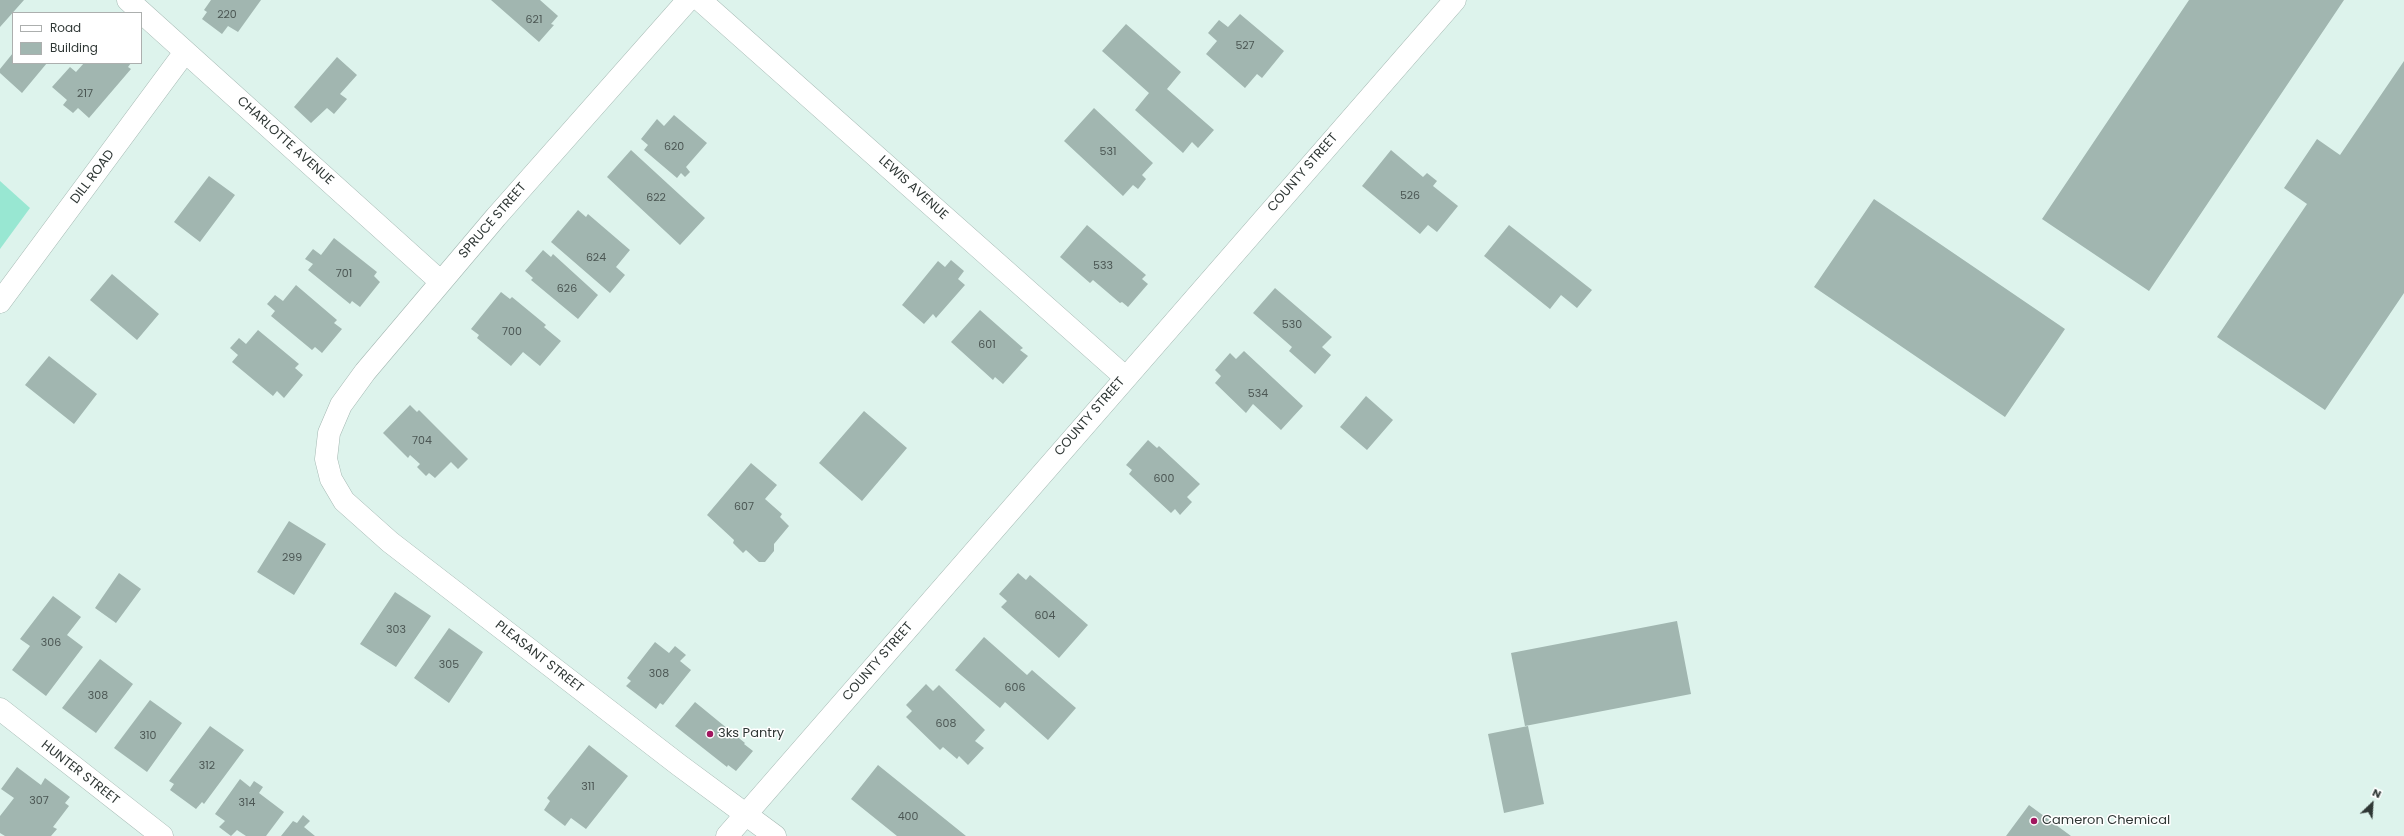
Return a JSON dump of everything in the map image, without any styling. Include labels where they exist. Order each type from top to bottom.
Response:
[{"type":"street","name":"CHARLOTTE AVENUE","points":[[128,0],[141,12]]},
{"type":"street","name":"SPRUCE STREET","points":[[326,459],[329,433],[341,405],[365,372],[441,282],[688,0]]},
{"type":"street","name":"LEWIS AVENUE","points":[[700,0],[1126,377]]},
{"type":"street","name":"COUNTY STREET","points":[[727,836],[1455,0]]},
{"type":"street","name":"CHARLOTTE AVENUE","points":[[142,13],[441,282]]},
{"type":"street","name":"DILL ROAD","points":[[0,302],[185,52]]},
{"type":"street","name":"PLEASANT STREET","points":[[326,459],[331,479],[344,502],[390,542],[775,836]]},
{"type":"street","name":"HUNTER STREET","points":[[0,709],[162,836]]},
{"type":"green space","points":[[0,181],[30,208],[0,249]]},
{"type":"building","points":[[0,0],[24,0],[12,12],[0,27]]},
{"type":"building","points":[[211,0],[261,0],[238,32],[228,26],[222,34],[202,19],[207,12],[204,10]]},
{"type":"building","points":[[491,0],[540,0],[558,16],[551,24],[554,25],[539,42]]},
{"type":"building","points":[[2189,0],[2344,0],[2149,291],[2042,219]]},
{"type":"building","points":[[1240,14],[1284,51],[1262,78],[1257,74],[1245,88],[1206,54],[1217,41],[1208,33],[1219,20],[1228,27]]},
{"type":"building","points":[[1126,24],[1181,72],[1167,89],[1214,130],[1198,148],[1192,142],[1183,153],[1135,110],[1149,93],[1102,51]]},
{"type":"building","points":[[12,54],[12,64],[46,64],[22,93],[0,73],[0,69]]},
{"type":"building","points":[[337,57],[357,75],[340,94],[347,99],[334,114],[327,108],[311,123],[294,107]]},
{"type":"building","points":[[2404,61],[2404,293],[2325,410],[2217,337],[2307,204],[2284,188],[2317,139],[2340,155]]},
{"type":"building","points":[[83,64],[130,64],[128,67],[131,69],[89,118],[78,108],[73,113],[63,105],[67,100],[52,87],[70,67],[76,72]]},
{"type":"building","points":[[1094,108],[1153,163],[1142,175],[1146,179],[1138,189],[1133,185],[1123,196],[1064,141]]},
{"type":"building","points":[[674,115],[707,143],[686,167],[690,172],[685,177],[681,173],[677,178],[644,150],[648,145],[641,139],[657,119],[664,126]]},
{"type":"building","points":[[631,150],[705,218],[680,245],[607,177]]},
{"type":"building","points":[[1391,150],[1423,177],[1427,173],[1437,181],[1433,186],[1458,206],[1437,232],[1428,225],[1420,234],[1362,186]]},
{"type":"building","points":[[209,176],[235,195],[200,242],[174,222]]},
{"type":"building","points":[[1874,199],[2065,329],[2005,417],[1814,287]]},
{"type":"building","points":[[578,210],[586,217],[588,214],[630,250],[616,267],[625,275],[610,293],[551,242]]},
{"type":"building","points":[[1087,225],[1146,275],[1142,279],[1148,284],[1128,307],[1122,302],[1120,303],[1093,280],[1090,283],[1060,257]]},
{"type":"building","points":[[1509,225],[1592,290],[1577,308],[1561,295],[1550,309],[1484,256]]},
{"type":"building","points":[[334,238],[377,272],[374,276],[380,282],[360,307],[352,301],[350,304],[308,270],[313,264],[305,259],[313,249],[321,255]]},
{"type":"building","points":[[543,250],[551,257],[553,254],[598,295],[578,319],[531,280],[533,278],[525,271]]},
{"type":"building","points":[[951,260],[964,271],[958,279],[965,285],[936,318],[933,314],[924,324],[902,305],[938,261],[945,267]]},
{"type":"building","points":[[112,274],[159,314],[137,340],[90,300]]},
{"type":"building","points":[[296,285],[337,320],[334,323],[342,329],[322,353],[315,347],[312,350],[271,316],[275,311],[267,304],[275,295],[283,301]]},
{"type":"building","points":[[1275,288],[1332,337],[1322,347],[1331,355],[1315,374],[1289,351],[1292,347],[1253,313]]},
{"type":"building","points":[[501,292],[510,299],[512,297],[546,325],[544,327],[561,341],[540,366],[523,352],[511,366],[477,338],[479,335],[471,329]]},
{"type":"building","points":[[980,310],[1023,348],[1020,350],[1028,356],[1003,384],[995,377],[993,380],[951,342]]},
{"type":"building","points":[[258,330],[299,364],[295,368],[303,375],[284,398],[277,391],[273,396],[232,362],[238,355],[230,348],[239,338],[246,344]]},
{"type":"building","points":[[1244,351],[1303,406],[1281,430],[1253,404],[1246,413],[1215,383],[1221,376],[1215,370],[1230,353],[1236,359]]},
{"type":"building","points":[[49,356],[97,394],[74,424],[25,385]]},
{"type":"building","points":[[1366,396],[1393,420],[1367,450],[1340,427]]},
{"type":"building","points":[[410,405],[417,412],[419,410],[468,459],[458,469],[451,462],[435,478],[429,473],[426,476],[417,467],[420,464],[410,455],[408,458],[383,433]]},
{"type":"building","points":[[864,411],[907,448],[862,501],[819,463]]},
{"type":"building","points":[[1148,440],[1157,448],[1159,446],[1200,484],[1187,497],[1192,502],[1180,515],[1175,509],[1171,513],[1129,474],[1132,470],[1126,465]]},
{"type":"building","points":[[751,463],[777,485],[765,499],[782,514],[780,517],[789,526],[774,544],[774,551],[765,562],[759,562],[746,550],[743,553],[733,543],[734,540],[707,515]]},
{"type":"building","points":[[289,521],[326,544],[294,595],[257,572]]},
{"type":"building","points":[[119,573],[141,589],[116,623],[95,608]]},
{"type":"building","points":[[1018,573],[1026,580],[1030,575],[1088,625],[1059,658],[1001,607],[1007,601],[999,594]]},
{"type":"building","points":[[395,592],[431,616],[396,667],[360,644]]},
{"type":"building","points":[[53,596],[81,617],[67,635],[83,647],[46,696],[12,670],[30,646],[20,639]]},
{"type":"building","points":[[1677,621],[1691,694],[1525,726],[1511,653]]},
{"type":"building","points":[[449,628],[483,652],[449,703],[414,678]]},
{"type":"building","points":[[984,637],[1027,675],[1032,670],[1076,708],[1048,740],[1005,702],[1000,708],[955,670]]},
{"type":"building","points":[[655,642],[669,653],[675,646],[686,655],[680,661],[691,670],[663,705],[660,703],[656,709],[626,686],[631,681],[627,678]]},
{"type":"building","points":[[100,659],[133,684],[96,733],[62,708]]},
{"type":"building","points":[[926,684],[933,691],[939,685],[985,730],[975,741],[984,748],[968,765],[959,756],[957,759],[943,747],[940,750],[906,717],[912,711],[906,705]]},
{"type":"building","points":[[150,700],[182,723],[147,772],[114,748]]},
{"type":"building","name":"3ks Pantry","points":[[695,702],[753,751],[736,771],[728,765],[727,767],[675,726]]},
{"type":"building","points":[[210,726],[244,750],[204,804],[202,802],[196,809],[170,790],[174,784],[169,781]]},
{"type":"building","points":[[1528,726],[1544,804],[1504,813],[1488,734]]},
{"type":"building","points":[[589,745],[628,776],[586,829],[571,818],[565,826],[544,810],[550,801],[547,798]]},
{"type":"building","points":[[878,765],[966,836],[897,836],[851,799]]},
{"type":"building","points":[[17,767],[41,785],[45,778],[70,797],[65,803],[69,806],[53,827],[57,829],[51,836],[5,836],[0,833],[0,816],[14,798],[1,789]]},
{"type":"building","points":[[240,779],[250,787],[254,781],[263,787],[259,793],[284,812],[266,836],[246,836],[237,830],[231,836],[219,827],[225,821],[215,814]]},
{"type":"building","name":"Cameron Chemical","points":[[2029,805],[2071,836],[2006,836]]},
{"type":"building","points":[[303,815],[310,821],[304,827],[315,836],[281,836],[293,821],[297,823]]},
{"type":"place","name":"3ks Pantry","points":[[710,734]]},
{"type":"place","name":"Cameron Chemical","points":[[2034,821]]}]
